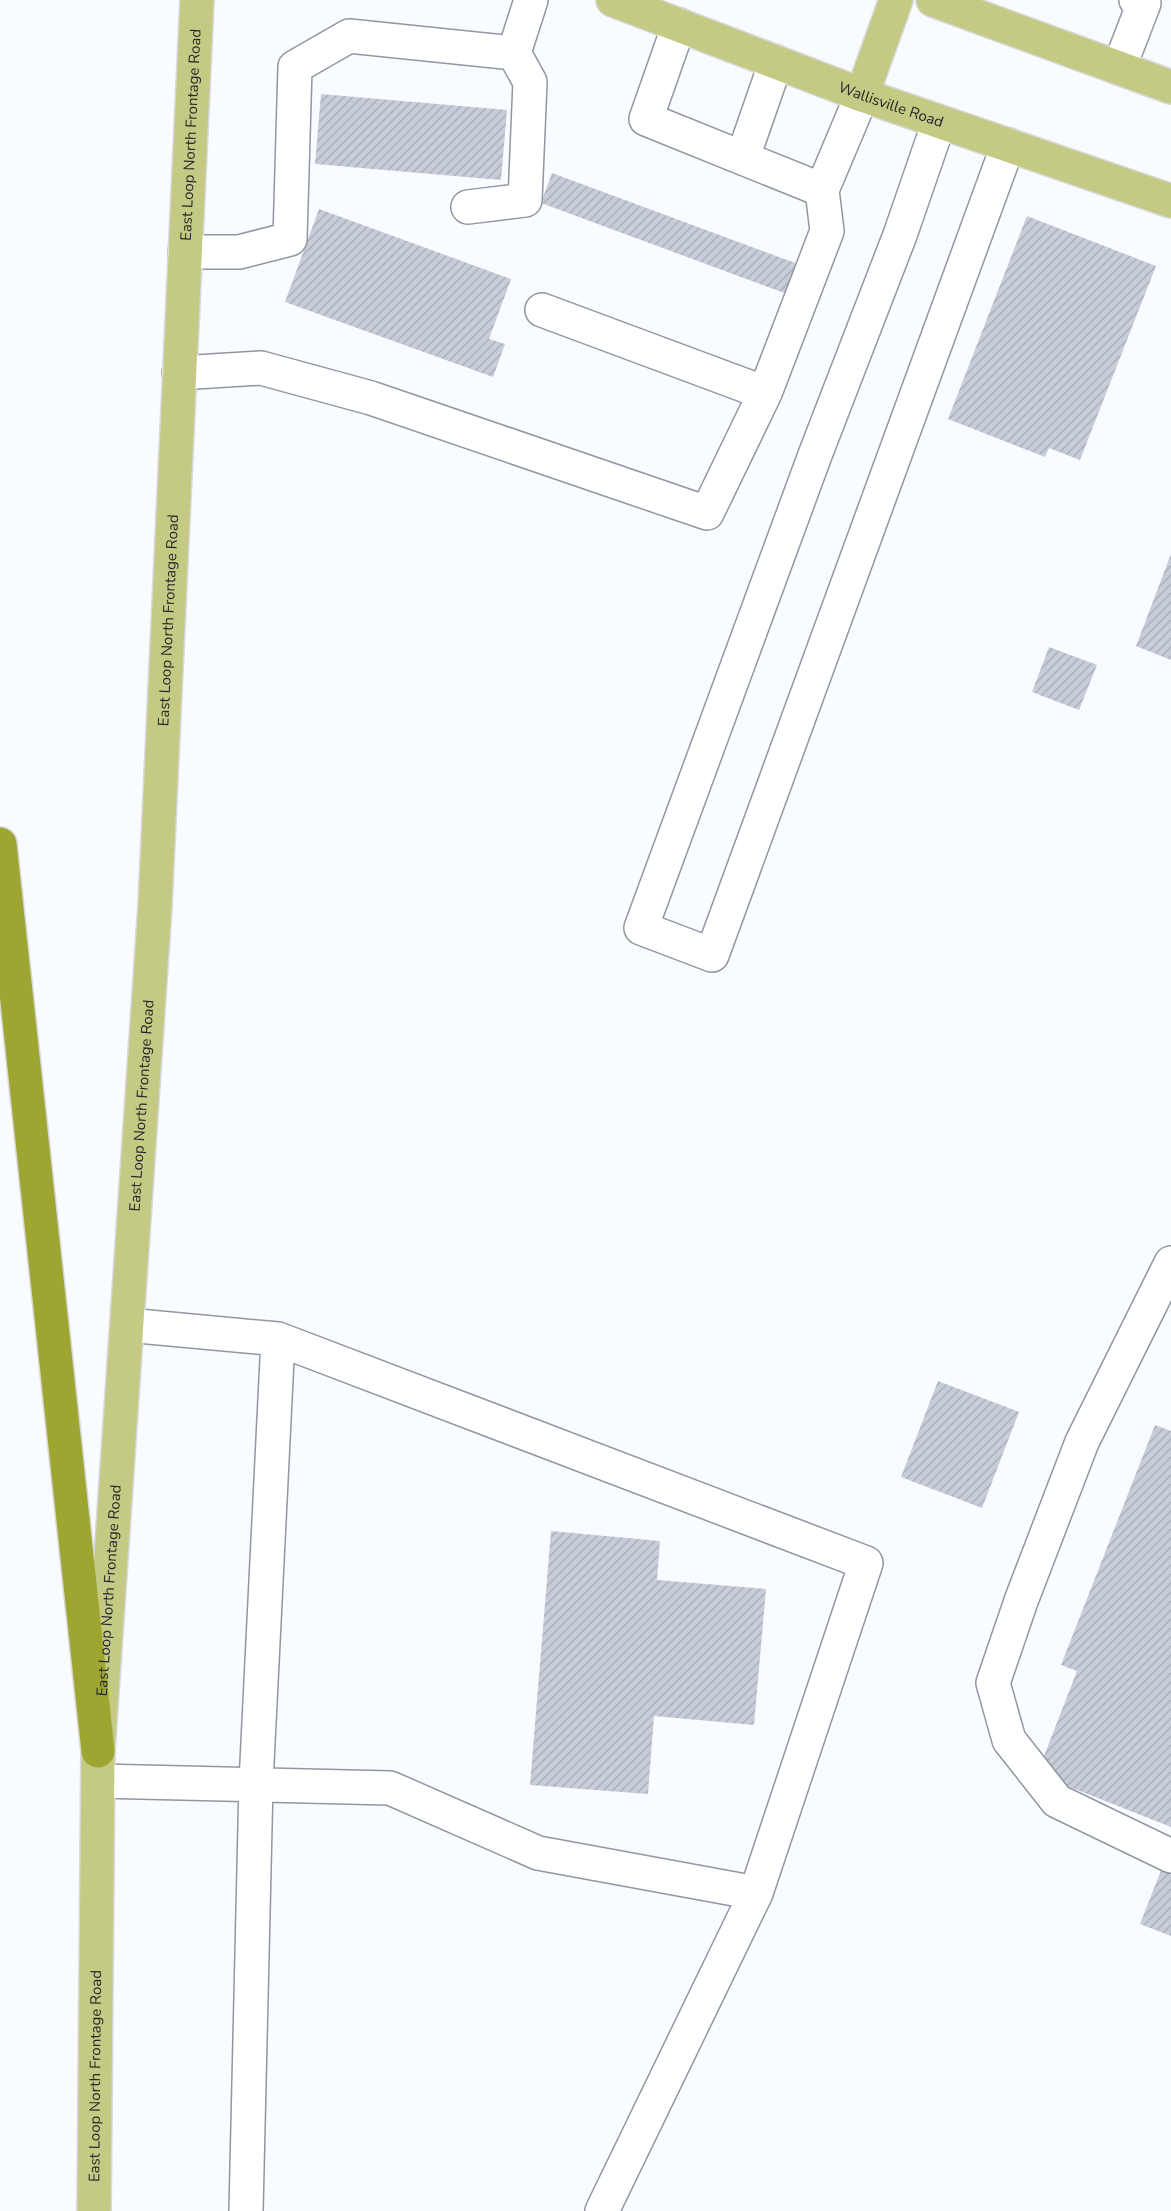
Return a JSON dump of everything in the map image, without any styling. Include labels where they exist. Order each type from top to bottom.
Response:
[{"type":"highway","points":[[0,844],[98,1766]]},
{"type":"main road","name":"East Loop North Frontage Road","points":[[94,2211],[98,1766],[155,906],[197,0]]},
{"type":"main road","points":[[195,35],[216,0]]},
{"type":"main road","name":"Wallisville Road","points":[[613,0],[862,95],[1171,201]]},
{"type":"main road","points":[[862,95],[896,0]]},
{"type":"main road","points":[[933,0],[1171,87]]},
{"type":"lane","points":[[468,207],[525,200],[530,82],[514,53],[531,0]]},
{"type":"lane","points":[[1119,68],[1149,4]]},
{"type":"lane","points":[[679,25],[646,119],[822,190]]},
{"type":"lane","points":[[185,252],[239,252],[290,239],[295,67],[349,36],[514,53]]},
{"type":"lane","points":[[743,157],[777,62]]},
{"type":"lane","points":[[179,373],[261,368],[371,398],[707,513],[765,393],[827,231],[822,190],[862,95]]},
{"type":"lane","points":[[939,122],[900,235],[815,455],[640,928],[712,956],[1008,145]]},
{"type":"lane","points":[[542,310],[765,393]]},
{"type":"lane","points":[[1171,1263],[1082,1442],[1021,1600],[993,1683],[1009,1740],[1057,1801],[1171,1856]]},
{"type":"lane","points":[[127,1325],[278,1339],[866,1563],[756,1893],[602,2211]]},
{"type":"lane","points":[[246,2211],[256,1783],[278,1339]]},
{"type":"lane","points":[[98,1766],[256,1783],[390,1788],[538,1853],[756,1893]]},
{"type":"building","points":[[321,94],[507,110],[501,180],[315,164]]},
{"type":"building","points":[[552,173],[798,264],[787,294],[541,203]]},
{"type":"building","points":[[319,209],[511,279],[489,339],[505,344],[493,377],[285,302]]},
{"type":"building","points":[[1027,216],[1156,266],[1080,460],[1049,448],[1045,457],[948,419]]},
{"type":"building","points":[[1171,554],[1171,660],[1136,646]]},
{"type":"building","points":[[1049,647],[1097,665],[1079,710],[1032,692]]},
{"type":"building","points":[[938,1381],[1019,1412],[982,1508],[901,1477]]},
{"type":"building","points":[[1155,1425],[1171,1431],[1171,1827],[1037,1774],[1077,1671],[1061,1665]]},
{"type":"building","points":[[551,1531],[660,1541],[657,1580],[766,1589],[754,1725],[654,1716],[648,1794],[530,1785]]},
{"type":"building","points":[[1171,1845],[1171,1936],[1140,1924]]}]
